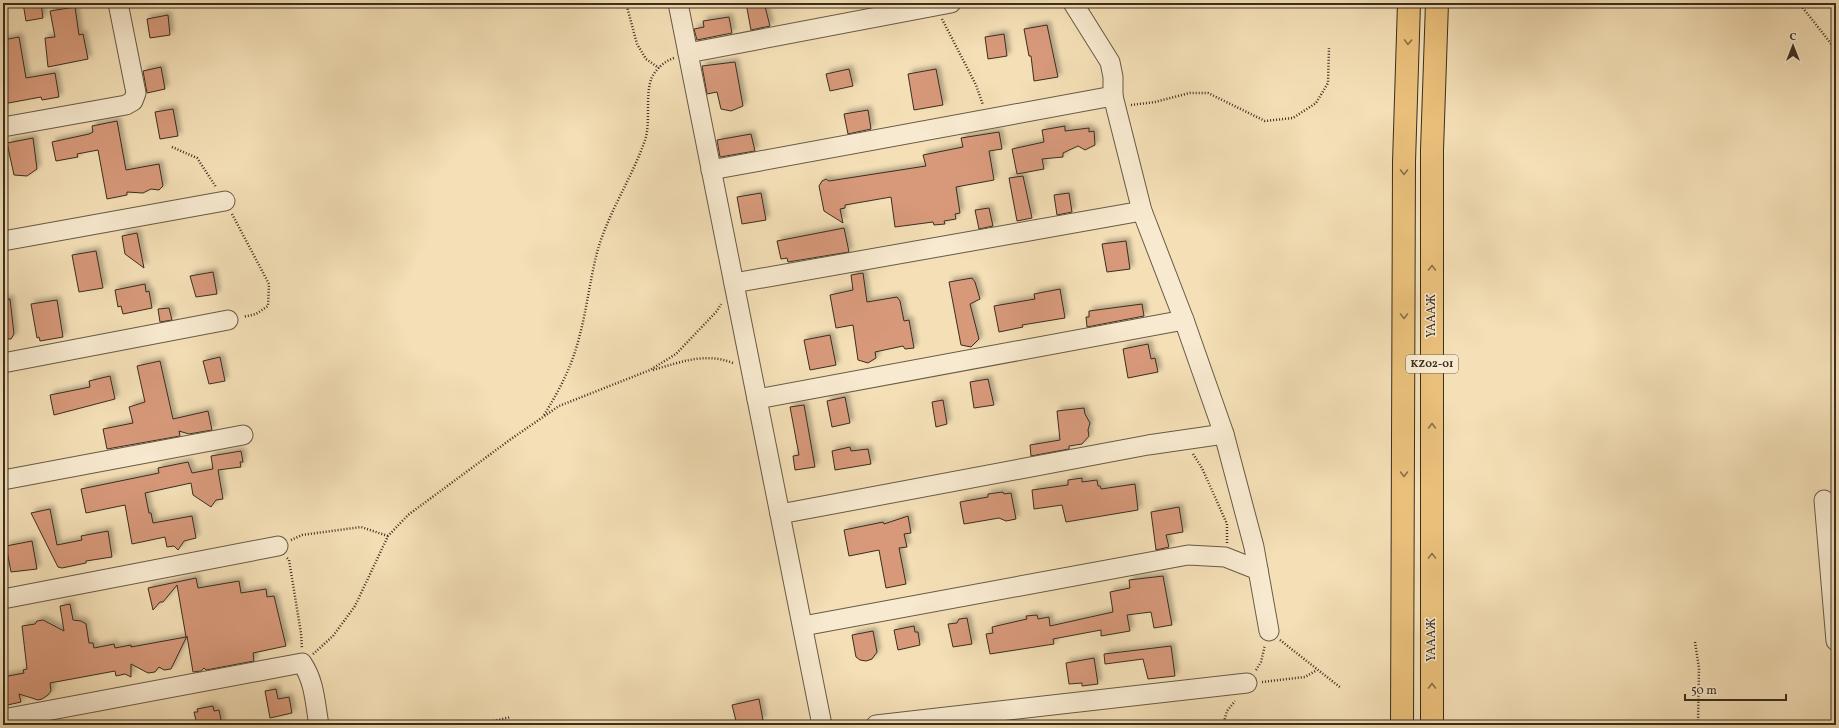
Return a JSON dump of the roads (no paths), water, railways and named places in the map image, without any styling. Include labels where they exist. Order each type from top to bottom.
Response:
[{"type":"highway","name":"KZ02-01","points":[[1402,725],[1404,162],[1409,3]]},
{"type":"highway","name":"ҮАААЖ","points":[[1432,725],[1432,150],[1437,3]]},
{"type":"street","points":[[3,127],[126,105],[133,101],[136,93],[118,3]]},
{"type":"street","points":[[678,3],[822,725]]},
{"type":"street","points":[[1073,3],[1110,62],[1113,77],[1113,96],[1142,211],[1184,320],[1224,434],[1254,547],[1269,631]]},
{"type":"street","points":[[688,53],[943,4]]},
{"type":"street","points":[[712,170],[1113,96]]},
{"type":"street","points":[[3,241],[225,201]]},
{"type":"street","points":[[734,283],[1142,211]]},
{"type":"street","points":[[3,363],[228,320]]},
{"type":"street","points":[[757,399],[1184,320]]},
{"type":"street","points":[[780,514],[1148,445],[1224,434]]},
{"type":"street","points":[[3,480],[243,435]]},
{"type":"street","points":[[1824,500],[1836,641]]},
{"type":"street","points":[[3,600],[278,546]]},
{"type":"street","points":[[803,626],[1188,555],[1225,557],[1258,570]]},
{"type":"street","points":[[3,719],[302,663],[309,674],[314,690],[318,725]]},
{"type":"street","points":[[876,725],[1247,683]]}]
